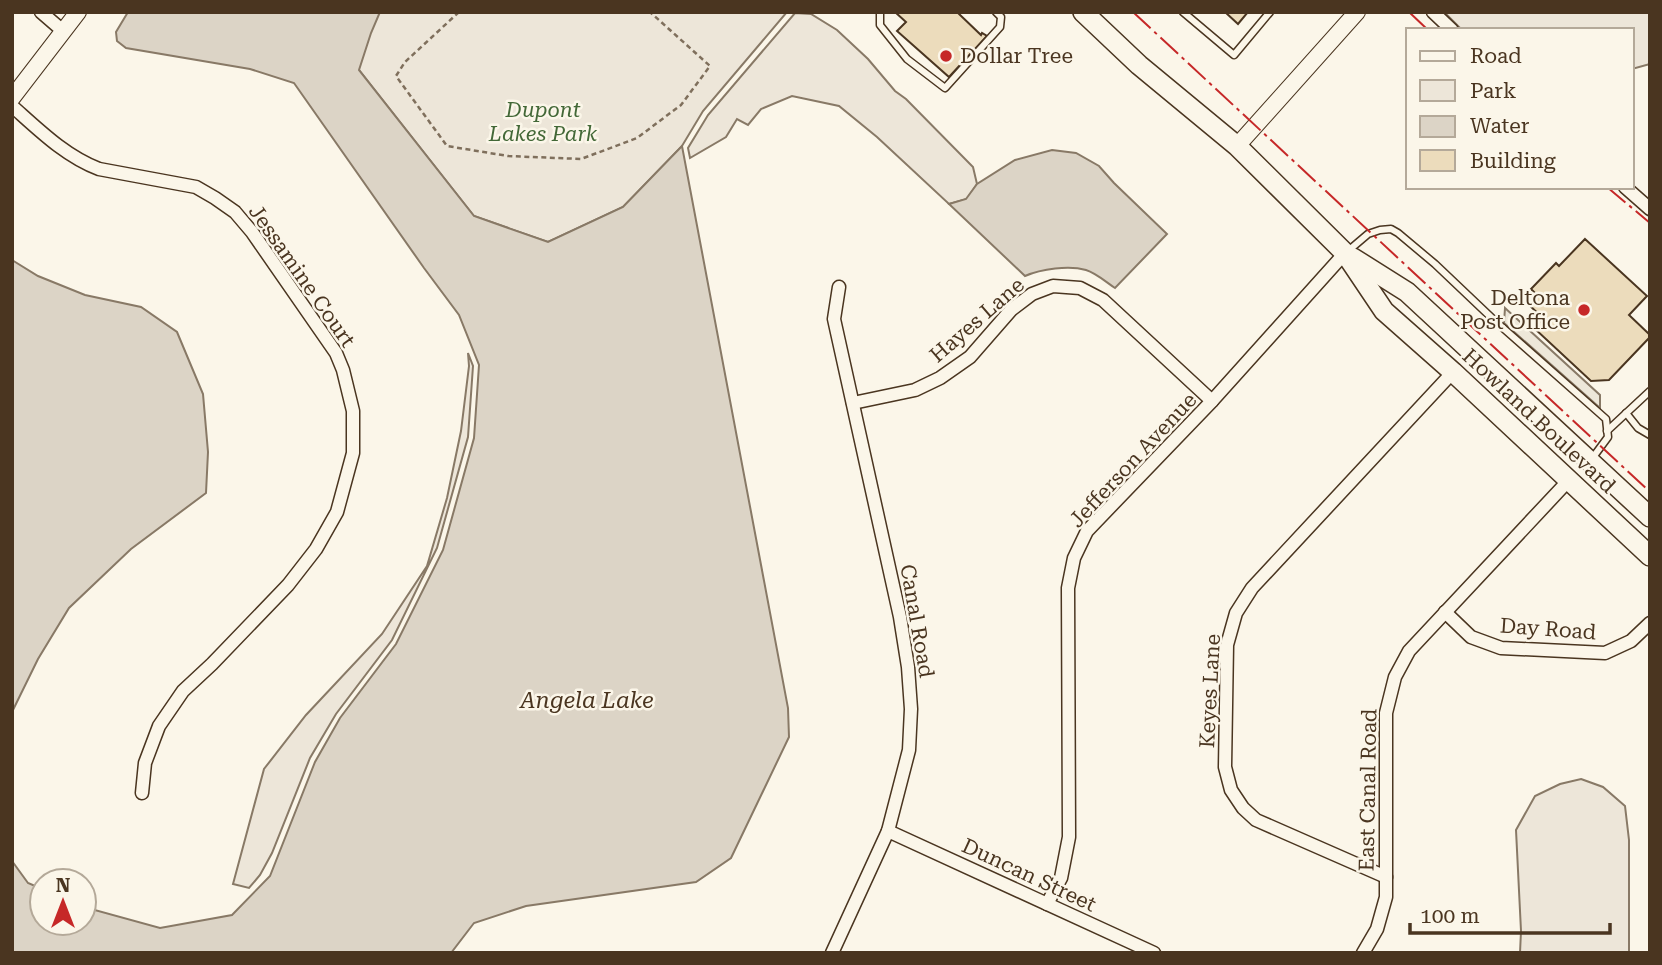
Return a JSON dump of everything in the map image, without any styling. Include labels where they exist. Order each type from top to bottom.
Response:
[{"type":"main road","name":"Howland Boulevard","points":[[1083,12],[1139,65],[1237,146],[1345,254],[1384,311],[1474,391],[1650,556]]},
{"type":"main road","name":"Howland Boulevard","points":[[1345,254],[1407,292],[1650,517]]},
{"type":"main road","points":[[1474,391],[1494,394],[1564,460],[1590,462]]},
{"type":"street","points":[[41,12],[63,31]]},
{"type":"street","points":[[12,98],[78,12]]},
{"type":"street","points":[[1433,12],[1450,28]]},
{"type":"street","points":[[1237,146],[1350,15]]},
{"type":"street","name":"Jessamine Court","points":[[12,106],[63,150],[84,163],[99,169],[196,187],[235,212],[252,232],[335,353],[343,370],[353,411],[353,453],[337,512],[316,549],[288,585],[183,691],[159,726],[145,764],[142,793]]},
{"type":"street","points":[[1627,189],[1650,209]]},
{"type":"street","name":"Jefferson Avenue","points":[[1047,904],[1060,878],[1069,837],[1068,588],[1074,558],[1087,531],[1212,401],[1345,254]]},
{"type":"street","name":"Hayes Lane","points":[[853,403],[915,390],[940,378],[970,358],[1011,310],[1032,294],[1052,286],[1080,288],[1103,300],[1212,401]]},
{"type":"street","name":"Canal Road","points":[[832,953],[888,831],[909,750],[911,709],[900,617],[834,319],[839,287]]},
{"type":"street","name":"Keyes Lane","points":[[1386,877],[1256,820],[1243,808],[1231,790],[1225,766],[1227,645],[1236,613],[1252,588],[1453,372]]},
{"type":"street","name":"East Canal Road","points":[[1363,953],[1377,929],[1386,897],[1386,713],[1395,677],[1409,651],[1569,480]]},
{"type":"street","name":"Day Road","points":[[1445,612],[1471,637],[1501,648],[1514,649],[1605,653],[1631,641],[1650,623]]},
{"type":"street","name":"Duncan Street","points":[[888,831],[1154,953]]},
{"type":"lane","points":[[880,12],[880,25],[907,59],[945,88],[1000,27],[1001,17],[996,12]]},
{"type":"lane","points":[[1184,12],[1234,55],[1270,12]]},
{"type":"lane","points":[[1345,254],[1368,234],[1391,229],[1436,264],[1495,321],[1606,419],[1608,437],[1590,462]]},
{"type":"lane","points":[[1607,431],[1650,391]]},
{"type":"lane","points":[[1626,413],[1638,428],[1650,435]]},
{"type":"path","points":[[459,12],[405,62],[396,76],[447,146],[509,156],[581,159],[637,138],[681,105],[710,65],[650,12]]},
{"type":"green space","name":"Dupont Lakes Park","points":[[305,12],[787,12],[703,111],[682,146],[623,207],[548,242],[474,216],[359,70]]},
{"type":"green space","points":[[1444,12],[1650,12],[1650,64],[1634,68],[1634,28],[1460,28]]},
{"type":"green space","points":[[795,13],[811,14],[837,30],[973,167],[977,184],[967,199],[949,204],[877,137],[839,106],[792,96],[761,109],[748,125],[737,119],[726,137],[690,158],[688,148],[708,115]]},
{"type":"green space","points":[[468,353],[473,366],[468,437],[437,548],[392,640],[336,714],[310,758],[272,853],[260,875],[249,888],[233,884],[264,769],[306,715],[382,634],[427,566],[447,498],[461,431],[469,366]]},
{"type":"green space","points":[[1581,779],[1603,787],[1625,806],[1629,840],[1629,953],[1520,953],[1516,830],[1535,796],[1560,784]]},
{"type":"shaded area","points":[[1505,308],[1600,395],[1600,408],[1504,323]]},
{"type":"water","name":"Angela Lake","points":[[128,12],[380,12],[359,70],[474,216],[548,242],[623,207],[682,146],[788,708],[789,737],[731,858],[696,882],[526,906],[474,923],[451,953],[12,953],[12,861],[28,883],[28,937],[98,937],[98,911],[160,928],[232,915],[270,876],[315,762],[340,718],[396,644],[443,550],[474,438],[479,365],[459,315],[294,83],[250,69],[126,48],[117,41],[116,32]]},
{"type":"water","points":[[1052,150],[1076,153],[1099,166],[1167,234],[1115,288],[1093,273],[1072,268],[1055,268],[1025,276],[949,204],[966,199],[977,184],[1015,160]]},
{"type":"water","points":[[12,260],[38,276],[85,295],[141,307],[177,332],[203,394],[208,452],[206,493],[131,549],[69,608],[38,659],[12,712]]},
{"type":"building","name":"Dollar Tree","points":[[895,12],[957,12],[981,35],[982,33],[987,36],[949,77],[897,31],[906,22]]},
{"type":"building","points":[[1225,12],[1248,12],[1238,24]]},
{"type":"building","name":"Deltona Post Office","points":[[1585,239],[1647,296],[1629,315],[1650,337],[1609,380],[1591,381],[1534,328],[1543,318],[1528,304],[1537,295],[1531,289],[1556,263],[1559,266]]},
{"type":"power","points":[[1133,12],[1650,492]]},
{"type":"power","points":[[1409,12],[1426,28]]},
{"type":"power","points":[[1609,189],[1650,223]]},
{"type":"place","name":"Dollar Tree","points":[[946,56]]},
{"type":"place","name":"Deltona Post Office","points":[[1584,310]]}]
